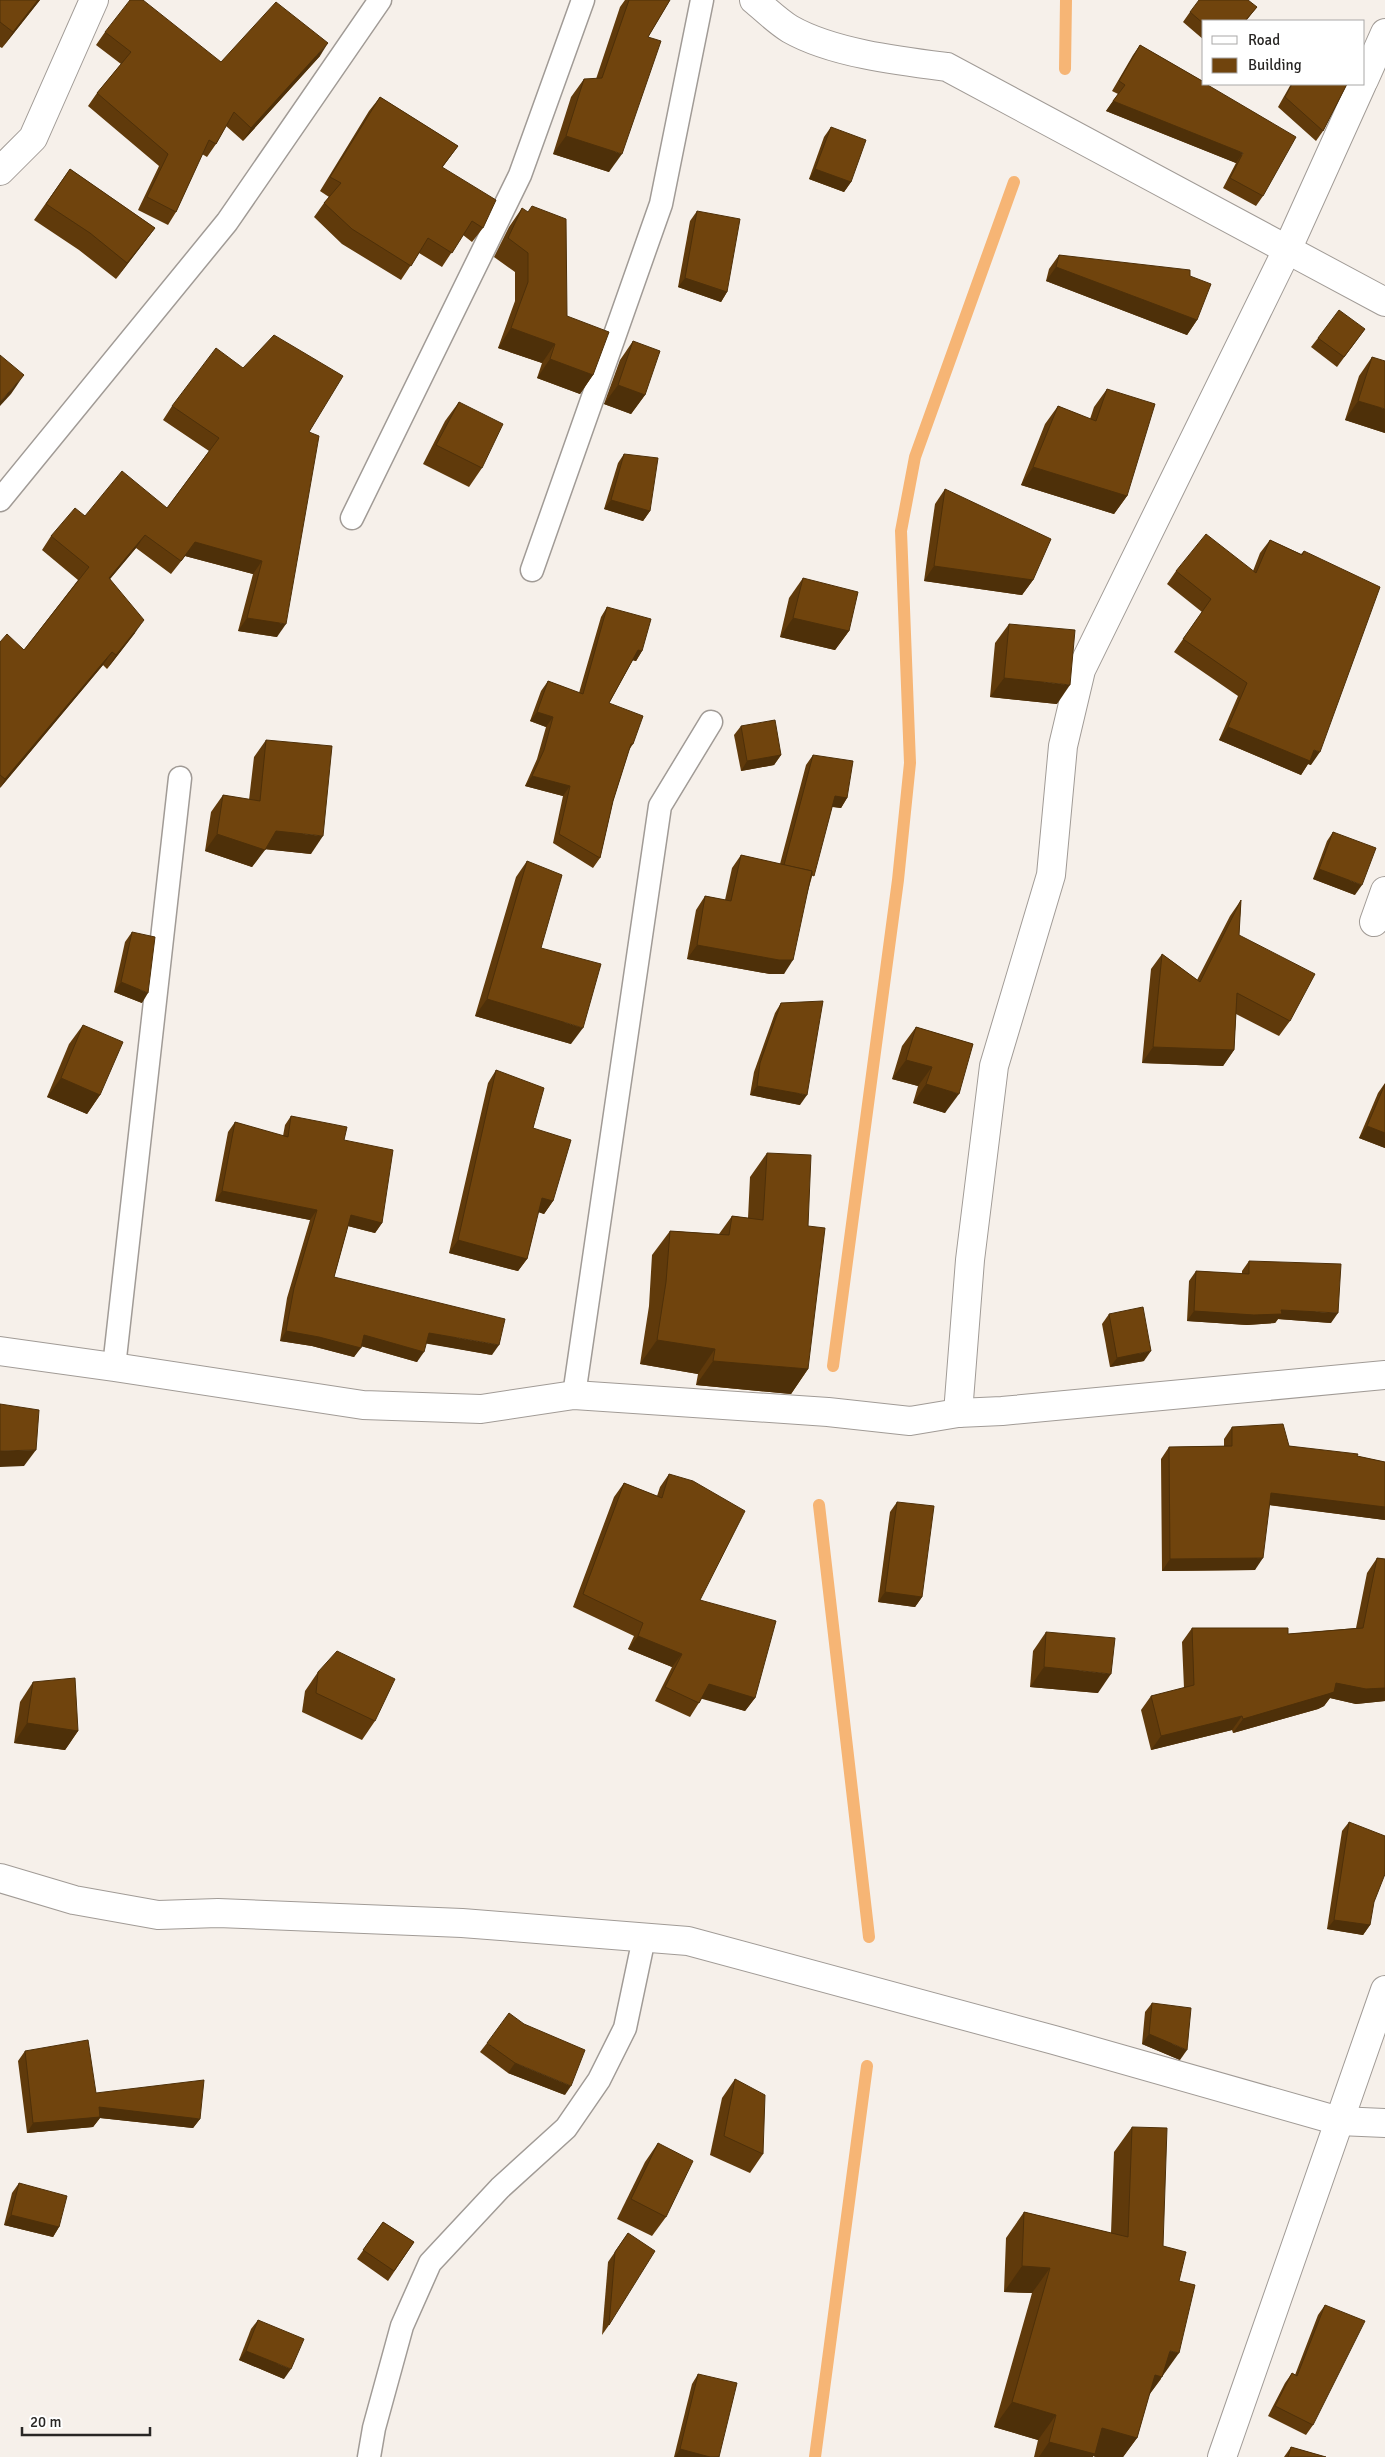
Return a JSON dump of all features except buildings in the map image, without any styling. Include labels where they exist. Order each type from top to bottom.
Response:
[{"type":"street","points":[[0,172],[33,138],[94,0]]},
{"type":"street","points":[[754,0],[790,29],[834,46],[881,58],[947,67],[1385,302]]},
{"type":"street","points":[[1365,78],[1385,33]]},
{"type":"street","points":[[958,1413],[970,1260],[994,1066],[1051,875],[1063,746],[1081,670],[1287,250],[1362,85]]},
{"type":"street","points":[[1374,922],[1385,891]]},
{"type":"street","points":[[0,1352],[114,1367],[363,1405],[481,1409],[574,1395],[828,1412],[910,1421],[958,1413],[1012,1410],[1385,1375]]},
{"type":"street","points":[[0,1878],[74,1900],[158,1915],[218,1913],[462,1923],[688,1941],[1063,2043],[1339,2121],[1385,2123]]},
{"type":"street","points":[[1222,2457],[1385,1990]]},
{"type":"lane","points":[[0,500],[227,222],[380,0]]},
{"type":"lane","points":[[352,518],[520,175],[583,0]]},
{"type":"lane","points":[[532,570],[661,204],[702,0]]},
{"type":"lane","points":[[574,1395],[660,806],[712,722]]},
{"type":"lane","points":[[114,1367],[180,778]]},
{"type":"lane","points":[[369,2457],[374,2428],[402,2326],[430,2263],[500,2188],[566,2128],[599,2080],[624,2028],[644,1938]]},
{"type":"waterway","points":[[1065,69],[1066,0]]},
{"type":"waterway","points":[[833,1366],[898,880],[910,763],[901,531],[915,457],[1014,182]]},
{"type":"waterway","points":[[819,1505],[869,1937]]},
{"type":"waterway","points":[[815,2457],[867,2066]]}]
